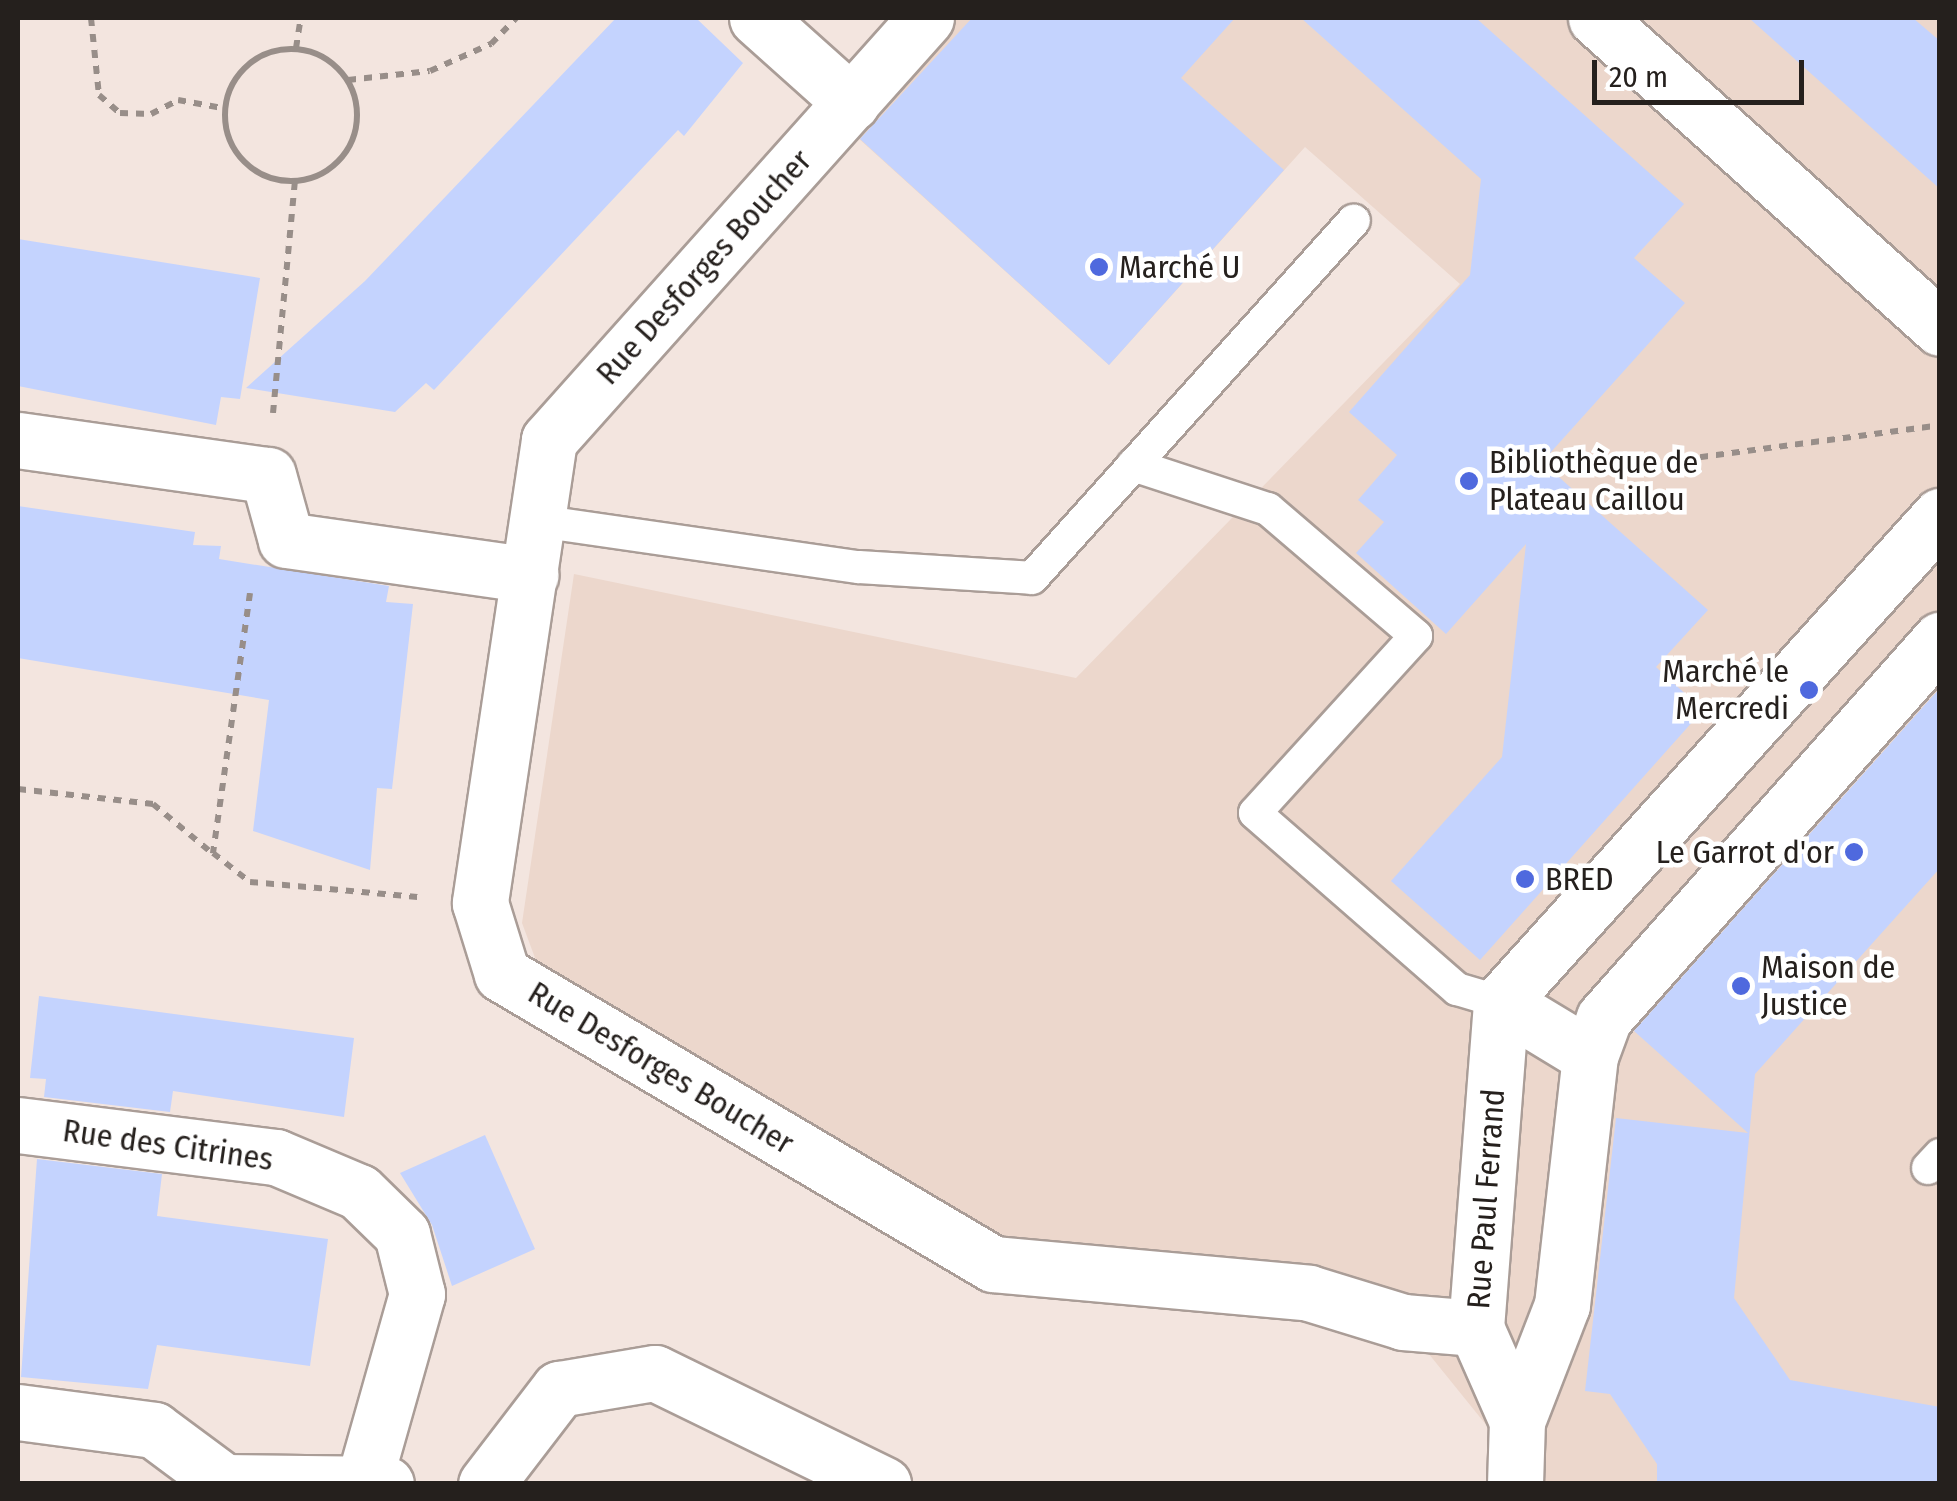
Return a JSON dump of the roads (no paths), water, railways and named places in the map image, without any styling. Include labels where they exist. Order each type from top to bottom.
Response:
[{"type":"street","points":[[757,18],[852,103]]},
{"type":"street","name":"Rue Desforges Boucher","points":[[926,18],[549,440],[480,903],[502,974],[993,1264],[1309,1293],[1403,1322],[1476,1328]]},
{"type":"street","points":[[1596,18],[1940,328]]},
{"type":"street","points":[[18,440],[268,475],[286,540],[531,576]]},
{"type":"street","points":[[1590,1056],[1501,1002],[1940,516]]},
{"type":"street","points":[[1514,1484],[1517,1421],[1562,1305],[1590,1056],[1604,1018],[1940,640]]},
{"type":"street","name":"Rue Paul Ferrand","points":[[1501,1002],[1476,1328],[1517,1421]]},
{"type":"street","name":"Rue des Citrines","points":[[18,1125],[276,1157],[359,1192],[402,1234],[417,1294],[375,1481],[224,1482],[154,1430],[18,1412]]},
{"type":"street","points":[[486,1484],[558,1389],[655,1373],[883,1484]]},
{"type":"lane","points":[[538,521],[859,567],[1032,578],[1354,221]]},
{"type":"lane","points":[[1132,466],[1268,508],[1416,636],[1255,813],[1458,989],[1501,1002]]},
{"type":"place","name":"Marché U","points":[[1099,267]]},
{"type":"place","name":"Bibliothèque de Plateau Caillou","points":[[1469,481]]},
{"type":"place","name":"Marché le Mercredi","points":[[1809,690]]},
{"type":"place","name":"Le Garrot d'or","points":[[1854,852]]},
{"type":"place","name":"BRED","points":[[1525,879]]},
{"type":"place","name":"Maison de Justice","points":[[1741,986]]}]
